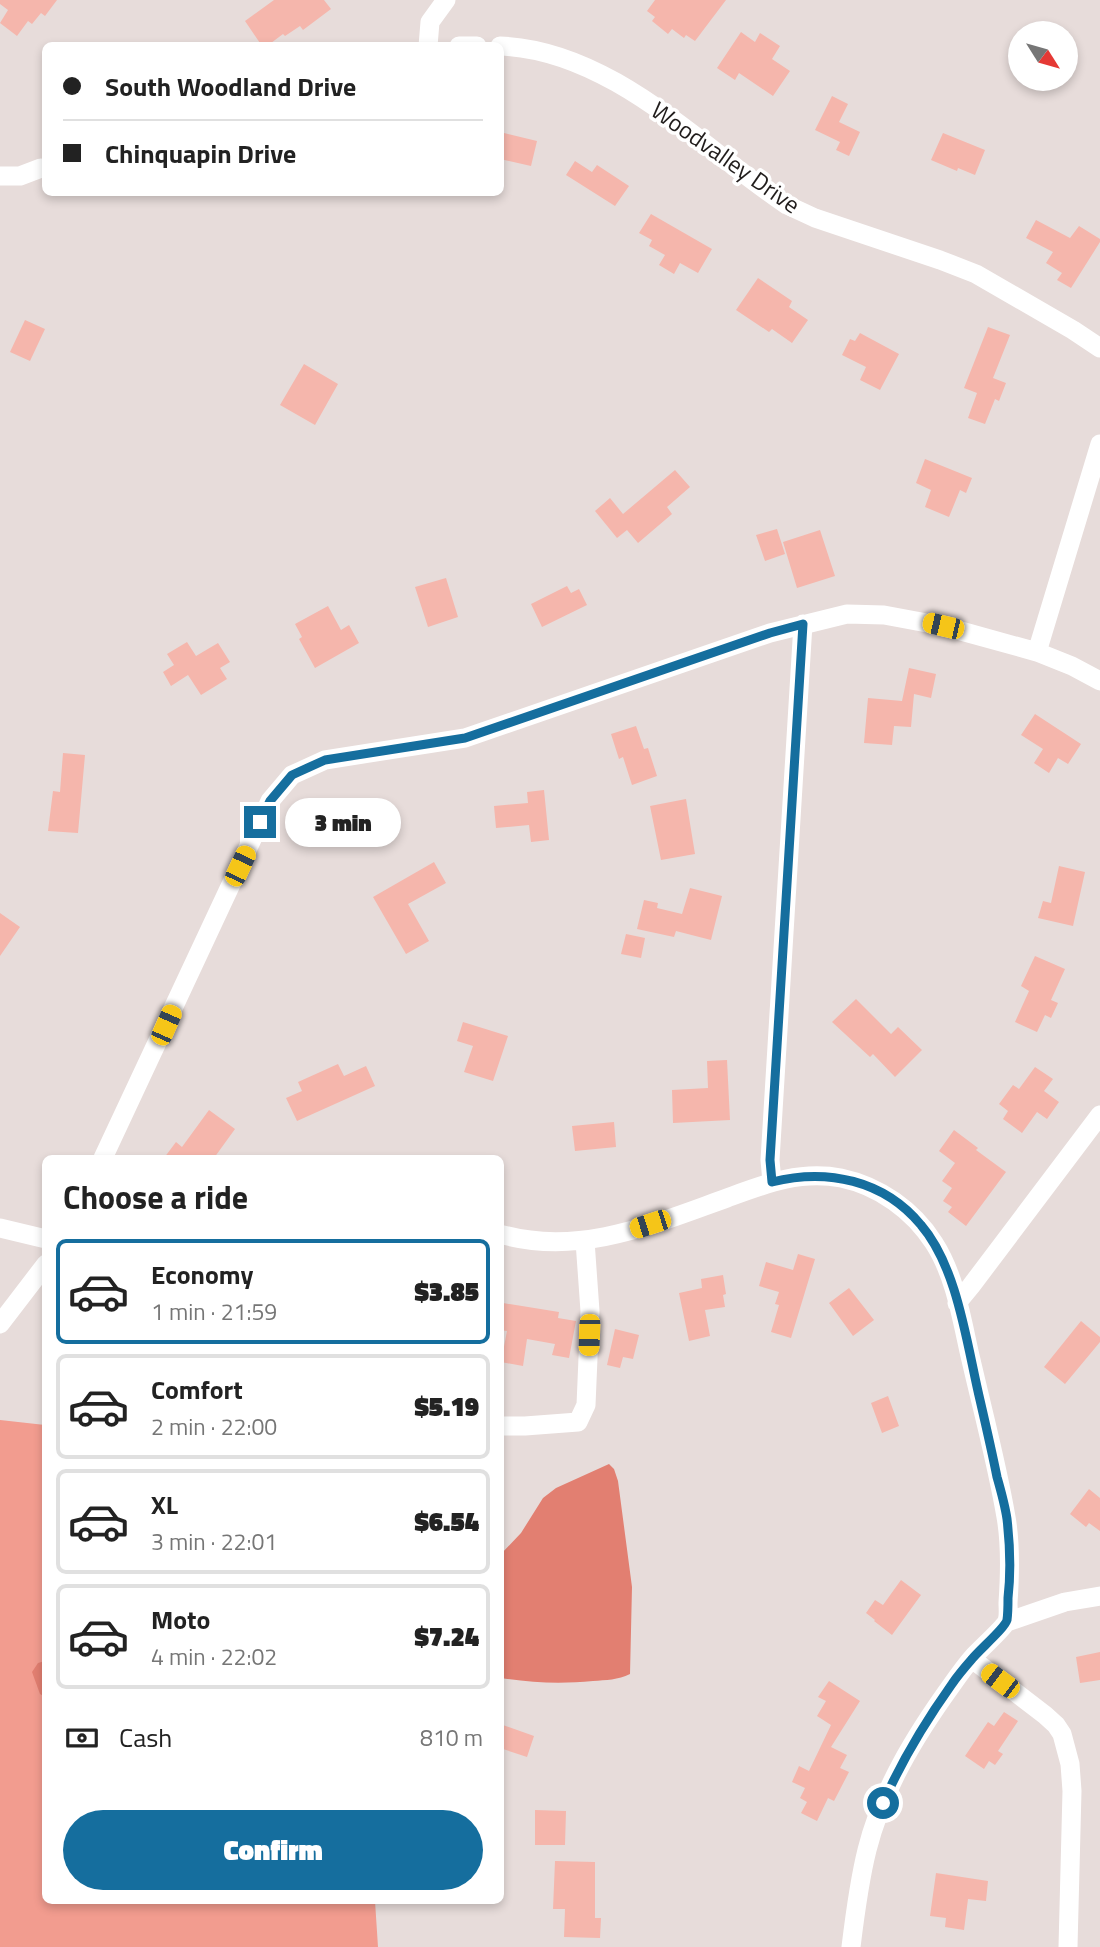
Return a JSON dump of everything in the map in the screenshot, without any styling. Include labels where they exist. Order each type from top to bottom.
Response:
[{"type":"street","points":[[428,42],[430,22],[446,0]]},
{"type":"street","name":"Woodvalley Drive","points":[[504,46],[555,55],[594,70],[653,106],[787,205],[815,218],[940,260],[976,275],[1100,348]]},
{"type":"street","points":[[0,176],[20,176],[42,168]]},
{"type":"street","points":[[1037,652],[1100,444]]},
{"type":"street","points":[[104,1155],[270,801],[292,775],[325,760],[465,738],[770,633],[846,614],[884,615],[943,626],[1037,652],[1100,681]]},
{"type":"street","points":[[772,1182],[770,1160],[803,624]]},
{"type":"street","points":[[957,1303],[1100,1115]]},
{"type":"street","points":[[504,1235],[546,1242],[585,1241],[628,1232],[793,1177],[826,1176],[863,1184],[890,1198],[915,1218],[936,1246],[947,1269],[957,1303],[1007,1519],[1010,1573],[1007,1622]]},
{"type":"street","points":[[0,1228],[42,1238]]},
{"type":"street","points":[[504,1426],[578,1422],[586,1405],[590,1311],[585,1241]]},
{"type":"street","points":[[0,1324],[42,1269]]},
{"type":"street","points":[[851,1947],[859,1885],[868,1846],[883,1803],[920,1731],[972,1658],[1007,1622],[1065,1602],[1100,1596]]},
{"type":"street","points":[[972,1658],[1056,1725],[1065,1744],[1072,1791],[1068,1947]]},
{"type":"shaded area","points":[[0,1420],[42,1425],[42,1904],[375,1904],[378,1947],[0,1947]]},
{"type":"shaded area","points":[[609,1464],[614,1469],[618,1481],[632,1587],[630,1674],[612,1679],[570,1682],[504,1678],[504,1551],[521,1533],[543,1498],[556,1488]]},
{"type":"shaded area","points":[[42,1662],[42,1695],[32,1672],[38,1663]]},
{"type":"building","points":[[0,0],[57,0],[45,16],[41,13],[32,24],[28,21],[17,36],[0,23],[8,10],[0,4]]},
{"type":"building","points":[[274,0],[324,0],[331,9],[303,30],[300,26],[272,42],[259,42],[245,21]]},
{"type":"building","points":[[655,0],[726,0],[695,41],[686,35],[684,38],[672,29],[668,34],[652,21],[655,17],[647,11]]},
{"type":"building","points":[[741,32],[755,42],[760,33],[780,46],[772,59],[790,71],[773,96],[739,73],[735,80],[717,68]]},
{"type":"building","points":[[832,96],[848,104],[839,122],[860,132],[849,156],[836,150],[840,142],[815,130]]},
{"type":"building","points":[[504,133],[537,141],[531,166],[504,160]]},
{"type":"building","points":[[943,133],[985,150],[975,175],[931,160]]},
{"type":"building","points":[[575,161],[592,172],[597,165],[629,186],[615,206],[566,175]]},
{"type":"building","points":[[651,214],[712,249],[698,273],[680,263],[674,274],[659,265],[665,255],[649,246],[652,240],[639,233]]},
{"type":"building","points":[[1036,220],[1070,238],[1079,226],[1100,239],[1071,288],[1057,280],[1062,273],[1046,263],[1053,252],[1026,238]]},
{"type":"building","points":[[758,278],[792,301],[789,307],[808,320],[792,343],[772,329],[769,332],[736,310]]},
{"type":"building","points":[[25,320],[45,329],[30,361],[10,352]]},
{"type":"building","points":[[988,327],[1010,335],[993,378],[1006,383],[999,401],[995,399],[985,424],[968,418],[977,393],[964,388]]},
{"type":"building","points":[[860,333],[899,354],[880,390],[860,380],[866,367],[842,355],[850,339],[855,341]]},
{"type":"building","points":[[304,364],[338,384],[315,425],[280,405]]},
{"type":"building","points":[[925,459],[972,478],[966,493],[960,490],[949,517],[925,507],[931,490],[916,483]]},
{"type":"building","points":[[675,470],[690,487],[667,507],[672,514],[638,543],[627,530],[617,538],[595,511],[610,498],[623,514]]},
{"type":"building","points":[[777,529],[785,554],[765,561],[756,535]]},
{"type":"building","points":[[820,530],[835,576],[797,588],[783,542]]},
{"type":"building","points":[[446,578],[458,617],[428,627],[415,587]]},
{"type":"building","points":[[567,586],[571,593],[579,589],[587,605],[542,627],[531,604]]},
{"type":"building","points":[[328,606],[341,630],[349,625],[359,643],[315,668],[299,639],[302,637],[295,624]]},
{"type":"building","points":[[187,642],[196,656],[218,643],[230,662],[220,668],[227,679],[201,695],[188,675],[171,686],[163,672],[174,665],[167,654]]},
{"type":"building","points":[[909,668],[936,674],[931,698],[914,694],[911,727],[894,726],[892,745],[864,743],[868,698],[902,701]]},
{"type":"building","points":[[1035,714],[1081,744],[1068,764],[1058,758],[1049,773],[1034,763],[1043,749],[1021,735]]},
{"type":"building","points":[[636,726],[644,749],[648,748],[657,776],[632,785],[623,757],[619,759],[611,734]]},
{"type":"building","points":[[63,753],[85,755],[78,833],[48,831],[53,791],[60,792]]},
{"type":"building","points":[[544,790],[549,840],[531,842],[529,825],[496,828],[494,806],[528,803],[527,792]]},
{"type":"building","points":[[686,799],[695,854],[661,860],[650,806]]},
{"type":"building","points":[[434,862],[446,883],[408,904],[429,941],[406,954],[373,897]]},
{"type":"building","points":[[1059,866],[1085,872],[1073,926],[1038,918],[1043,901],[1051,903]]},
{"type":"building","points":[[690,888],[722,896],[711,940],[676,931],[674,937],[637,929],[644,900],[658,903],[657,908],[682,914]]},
{"type":"building","points":[[0,913],[20,927],[0,956]]},
{"type":"building","points":[[626,934],[645,938],[641,958],[621,954]]},
{"type":"building","points":[[1035,956],[1065,969],[1051,1000],[1058,1003],[1051,1018],[1045,1015],[1037,1032],[1015,1022],[1029,991],[1021,986]]},
{"type":"building","points":[[856,999],[891,1034],[898,1027],[922,1050],[895,1077],[873,1054],[870,1057],[832,1022]]},
{"type":"building","points":[[463,1022],[508,1036],[493,1081],[464,1072],[473,1046],[457,1041]]},
{"type":"building","points":[[727,1060],[730,1120],[673,1123],[672,1090],[708,1088],[707,1061]]},
{"type":"building","points":[[338,1064],[344,1076],[366,1066],[375,1086],[297,1121],[286,1098],[302,1091],[298,1082]]},
{"type":"building","points":[[1035,1067],[1053,1079],[1044,1091],[1059,1102],[1047,1119],[1037,1112],[1022,1133],[1003,1119],[1008,1111],[999,1104],[1013,1085],[1019,1089]]},
{"type":"building","points":[[209,1110],[235,1129],[216,1155],[166,1155],[176,1142],[182,1147]]},
{"type":"building","points":[[614,1122],[616,1147],[575,1151],[572,1126]]},
{"type":"building","points":[[954,1130],[1006,1172],[966,1226],[948,1212],[952,1207],[943,1201],[952,1188],[942,1181],[955,1163],[939,1151]]},
{"type":"building","points":[[798,1254],[815,1259],[791,1338],[771,1332],[779,1305],[775,1304],[779,1292],[759,1286],[766,1262],[793,1270]]},
{"type":"building","points":[[723,1275],[725,1307],[705,1310],[710,1336],[689,1341],[679,1293],[702,1288],[701,1279]]},
{"type":"building","points":[[849,1288],[874,1320],[853,1336],[829,1303]]},
{"type":"building","points":[[504,1303],[559,1312],[558,1318],[576,1321],[569,1358],[552,1355],[555,1344],[527,1339],[523,1366],[504,1363],[507,1331],[504,1331]]},
{"type":"building","points":[[1081,1321],[1100,1337],[1100,1342],[1065,1384],[1044,1367]]},
{"type":"building","points":[[615,1329],[639,1335],[633,1359],[623,1357],[620,1368],[607,1365]]},
{"type":"building","points":[[888,1396],[899,1426],[882,1433],[871,1403]]},
{"type":"building","points":[[1089,1489],[1100,1498],[1100,1531],[1089,1523],[1086,1527],[1070,1514]]},
{"type":"building","points":[[901,1580],[921,1595],[892,1635],[866,1613],[875,1600],[883,1605]]},
{"type":"building","points":[[1100,1652],[1100,1680],[1080,1683],[1076,1657]]},
{"type":"building","points":[[829,1681],[860,1701],[831,1747],[847,1755],[840,1768],[849,1772],[834,1801],[828,1798],[817,1821],[801,1813],[807,1802],[800,1798],[805,1788],[792,1782],[799,1766],[809,1771],[831,1725],[817,1716],[826,1701],[818,1697]]},
{"type":"building","points":[[1004,1712],[1018,1721],[998,1751],[1003,1754],[995,1765],[989,1761],[984,1769],[965,1756],[988,1722],[994,1726]]},
{"type":"building","points":[[504,1725],[534,1736],[527,1757],[504,1749]]},
{"type":"building","points":[[535,1810],[566,1811],[565,1845],[535,1845]]},
{"type":"building","points":[[555,1861],[595,1862],[595,1918],[601,1918],[600,1938],[564,1937],[565,1909],[553,1909]]},
{"type":"building","points":[[936,1873],[988,1881],[986,1901],[968,1899],[964,1930],[945,1927],[946,1918],[930,1916]]},
{"type":"route","points":[[260,822],[270,801],[292,775],[325,760],[465,738],[803,624],[770,1160],[772,1182],[811,1175],[863,1184],[890,1198],[923,1226],[947,1269],[957,1303],[1007,1519],[1010,1573],[1007,1622],[972,1658],[952,1684],[920,1731],[883,1803]]}]
